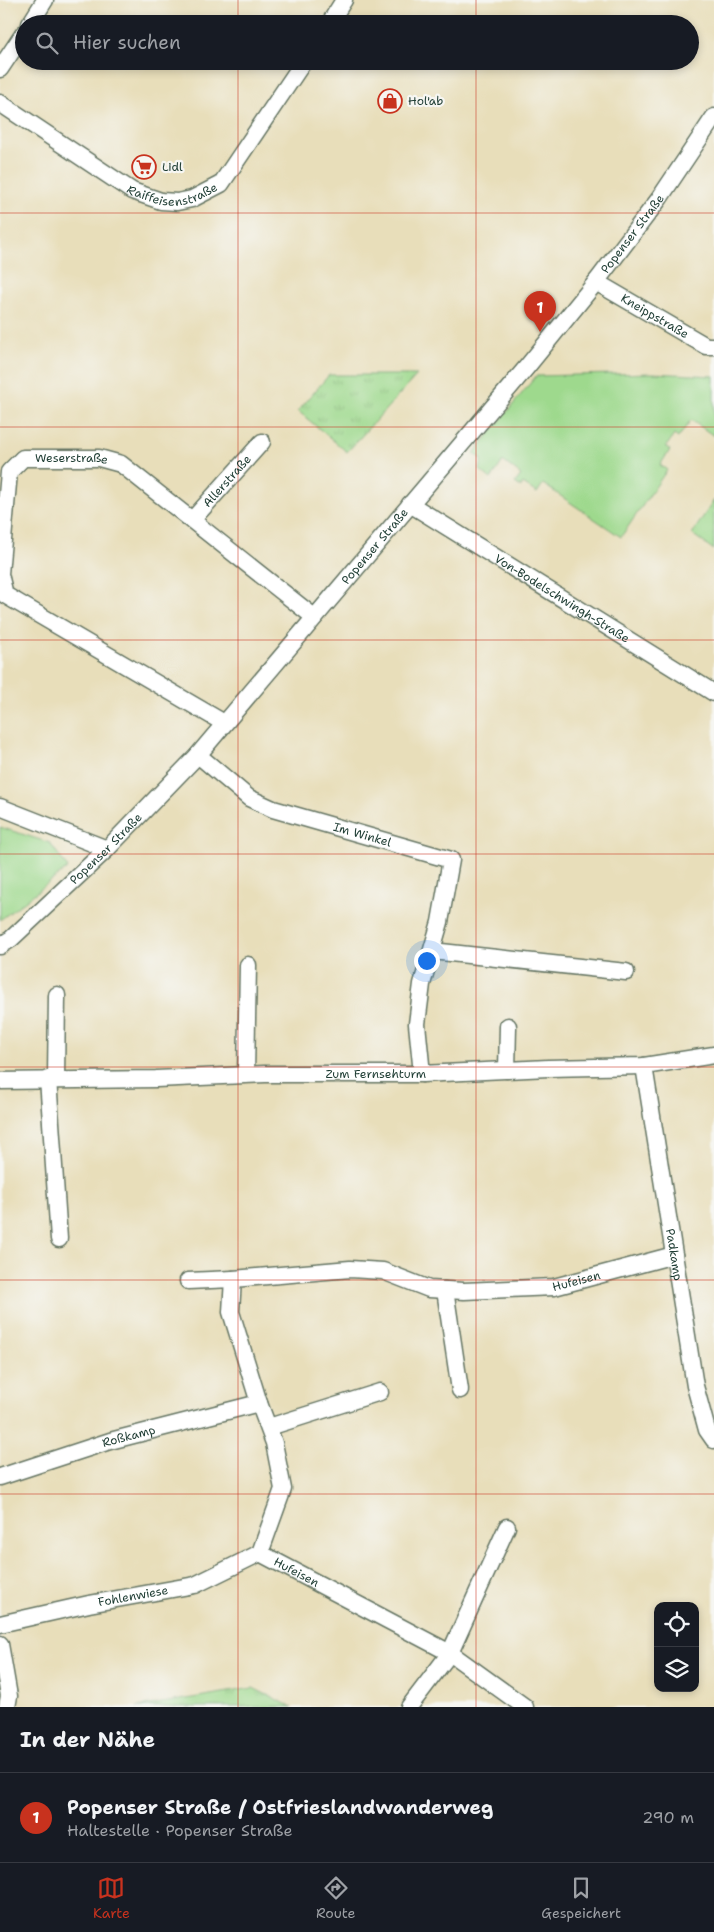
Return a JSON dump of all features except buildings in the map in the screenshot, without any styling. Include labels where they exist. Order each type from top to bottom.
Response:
[{"type":"street","points":[[36,15],[45,0]]},
{"type":"street","points":[[335,15],[344,0]]},
{"type":"street","points":[[0,69],[15,46]]},
{"type":"street","name":"Raiffeisenstraße","points":[[0,104],[132,191],[161,201],[177,202],[192,199],[221,184],[298,70]]},
{"type":"street","name":"Popenser Straße","points":[[0,946],[11,939],[107,848],[198,755],[596,282],[659,199],[714,117]]},
{"type":"street","name":"Kneippstraße","points":[[596,282],[706,346],[714,346]]},
{"type":"street","name":"Allerstraße","points":[[193,519],[262,442]]},
{"type":"street","name":"Weserstraße","points":[[224,723],[5,595],[0,574],[9,472],[23,458],[99,458],[121,464],[193,519],[314,617]]},
{"type":"street","name":"Von-Bodelschwingh-Straße","points":[[410,504],[714,693]]},
{"type":"street","name":"Im Winkel","points":[[198,755],[249,798],[273,809],[451,860],[440,922],[422,984],[417,1024],[422,1074]]},
{"type":"street","points":[[0,808],[107,848]]},
{"type":"street","points":[[432,951],[626,972]]},
{"type":"street","points":[[246,1074],[248,964]]},
{"type":"street","points":[[57,995],[52,1079],[59,1239]]},
{"type":"street","points":[[506,1070],[508,1026]]},
{"type":"street","name":"Zum Fernsehturm","points":[[0,1081],[156,1079],[246,1074],[422,1074],[644,1066],[714,1055]]},
{"type":"street","name":"Padkamp","points":[[644,1066],[699,1407],[707,1430],[714,1440]]},
{"type":"street","name":"Hufeisen","points":[[188,1281],[350,1269],[383,1271],[429,1289],[554,1287],[674,1255]]},
{"type":"street","name":"Hufeisen","points":[[233,1279],[231,1312],[258,1403],[268,1427],[283,1489],[260,1553],[450,1653],[525,1707]]},
{"type":"street","points":[[445,1290],[460,1390]]},
{"type":"street","points":[[268,1427],[380,1392]]},
{"type":"street","name":"Roßkamp","points":[[0,1477],[110,1441],[258,1403]]},
{"type":"street","points":[[409,1707],[450,1653],[507,1528]]},
{"type":"street","name":"Fohlenwiese","points":[[0,1624],[89,1604],[195,1585],[260,1553]]},
{"type":"street","points":[[0,1644],[9,1696],[7,1707]]},
{"type":"green space","points":[[653,373],[714,376],[714,436],[691,420],[678,438],[674,435],[666,447],[670,450],[660,465],[667,470],[621,537],[543,484],[537,493],[523,484],[521,487],[515,483],[521,475],[503,461],[491,479],[480,470],[482,459],[474,453],[536,376]]},
{"type":"green space","points":[[329,375],[417,375],[347,452],[298,411]]},
{"type":"green space","points":[[714,500],[714,550],[692,534]]},
{"type":"green space","points":[[0,827],[50,843],[68,868],[0,920]]},
{"type":"green space","points":[[253,1688],[292,1707],[137,1707]]},
{"type":"place","name":"Hol'ab","points":[[390,101]]},
{"type":"place","name":"Lidl","points":[[144,167]]},
{"type":"place","name":"Popenser Straße / Ostfrieslandwanderweg","points":[[540,332]]}]
